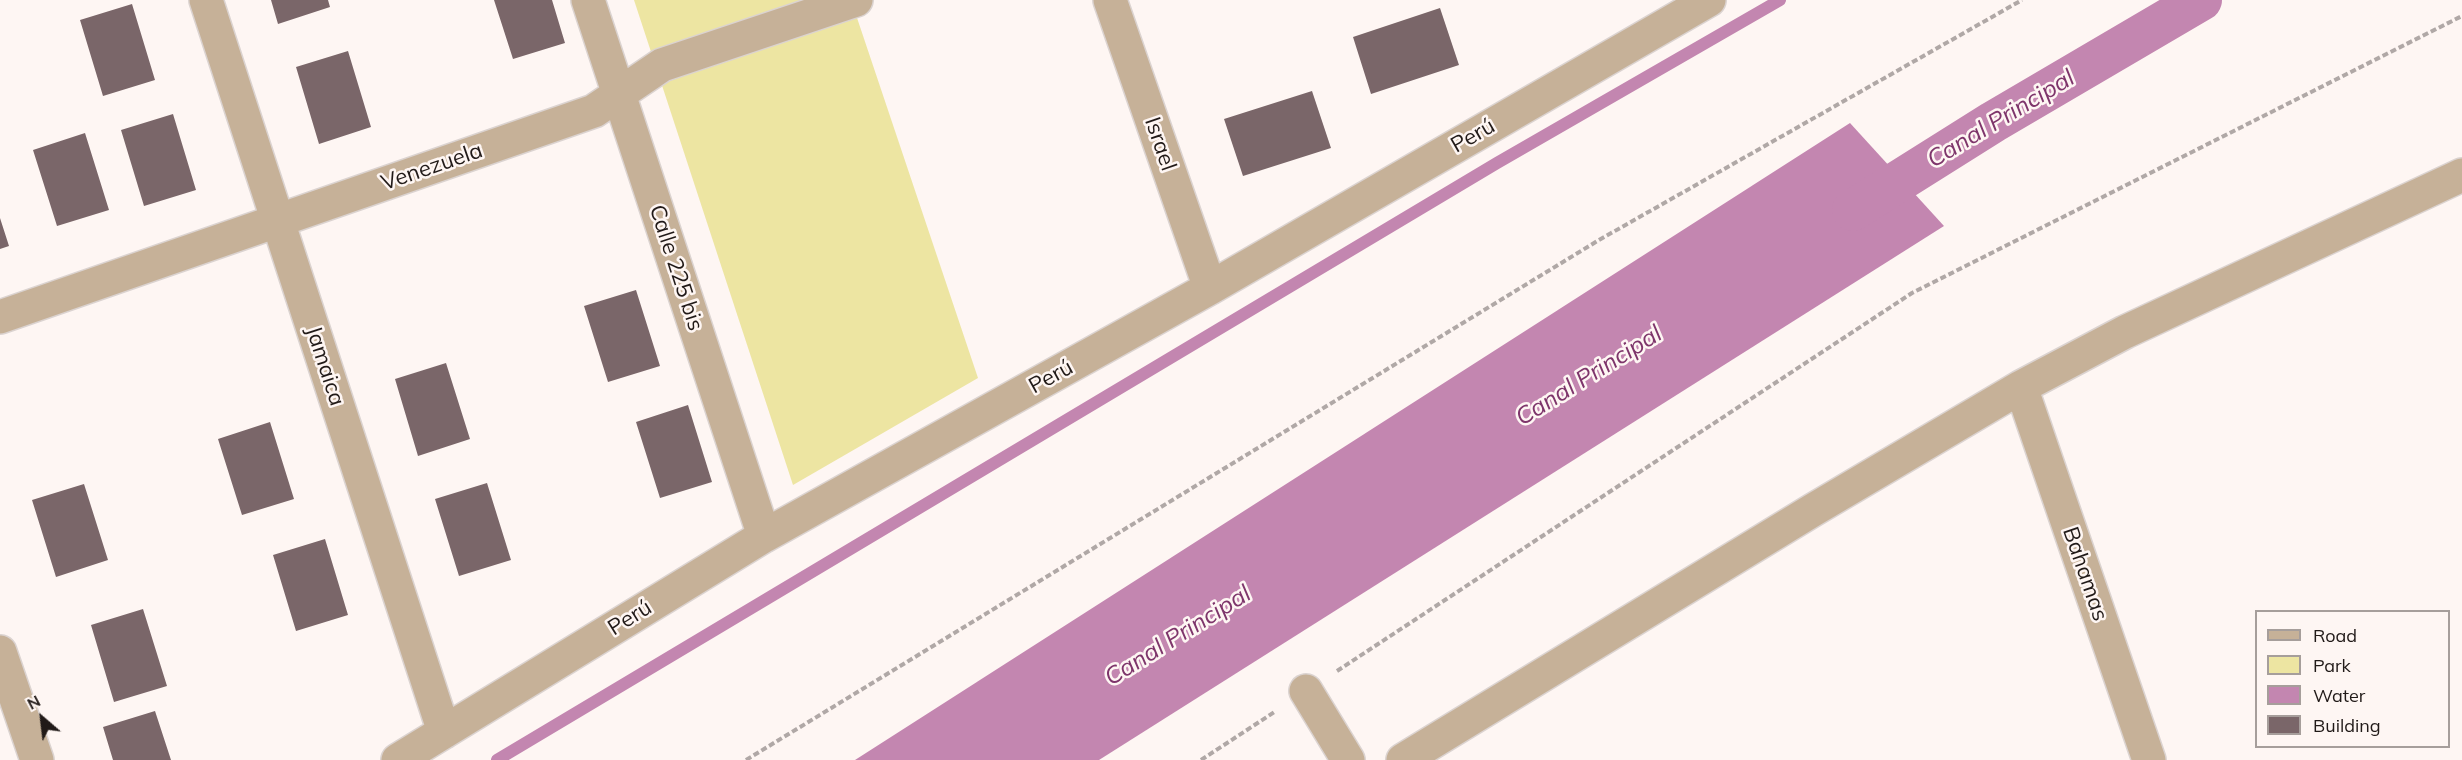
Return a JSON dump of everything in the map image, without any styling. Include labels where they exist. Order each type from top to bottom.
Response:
[{"type":"street","name":"Jamaica","points":[[206,0],[444,732]]},
{"type":"street","name":"Calle 225 bis","points":[[588,0],[764,536]]},
{"type":"street","name":"Venezuela","points":[[0,317],[594,111],[662,65],[856,0]]},
{"type":"street","name":"Israel","points":[[1110,0],[1210,288]]},
{"type":"street","name":"Perú","points":[[398,760],[764,536],[1210,288],[1709,0]]},
{"type":"street","points":[[1403,760],[1813,510],[2022,387],[2125,332],[2462,174]]},
{"type":"street","name":"Bahamas","points":[[2022,387],[2149,760]]},
{"type":"street","points":[[0,652],[38,760]]},
{"type":"street","points":[[1306,691],[1348,760]]},
{"type":"path","points":[[746,760],[1599,240],[2022,0]]},
{"type":"path","points":[[1201,760],[1912,293],[2462,16]]},
{"type":"green space","points":[[634,0],[851,0],[978,378],[793,485]]},
{"type":"water","points":[[1850,123],[1944,226],[1099,760],[855,760]]},
{"type":"building","points":[[271,0],[328,0],[330,7],[278,24]]},
{"type":"building","points":[[494,0],[552,0],[565,43],[513,59]]},
{"type":"building","points":[[132,4],[155,80],[103,96],[80,20]]},
{"type":"building","points":[[1440,8],[1459,65],[1371,94],[1353,37]]},
{"type":"building","points":[[348,51],[371,127],[319,144],[296,67]]},
{"type":"building","points":[[1312,91],[1331,148],[1243,176],[1224,119]]},
{"type":"building","points":[[173,114],[196,190],[144,206],[121,130]]},
{"type":"building","points":[[85,133],[109,210],[57,226],[33,150]]},
{"type":"building","points":[[0,218],[9,246],[0,249]]},
{"type":"building","points":[[636,290],[660,366],[608,382],[584,306]]},
{"type":"building","points":[[446,363],[470,439],[418,456],[395,379]]},
{"type":"building","points":[[688,405],[712,482],[660,498],[636,422]]},
{"type":"building","points":[[270,422],[294,499],[242,515],[218,439]]},
{"type":"building","points":[[487,483],[511,560],[459,576],[435,499]]},
{"type":"building","points":[[84,484],[108,560],[56,577],[32,500]]},
{"type":"building","points":[[325,539],[348,615],[296,631],[273,555]]},
{"type":"building","points":[[143,609],[167,686],[114,702],[91,625]]},
{"type":"building","points":[[155,711],[171,760],[113,760],[103,727]]},
{"type":"waterway","points":[[497,760],[1497,163],[1780,0]]},
{"type":"waterway","name":"Canal Principal","points":[[1853,210],[1993,122],[2201,0]]}]
